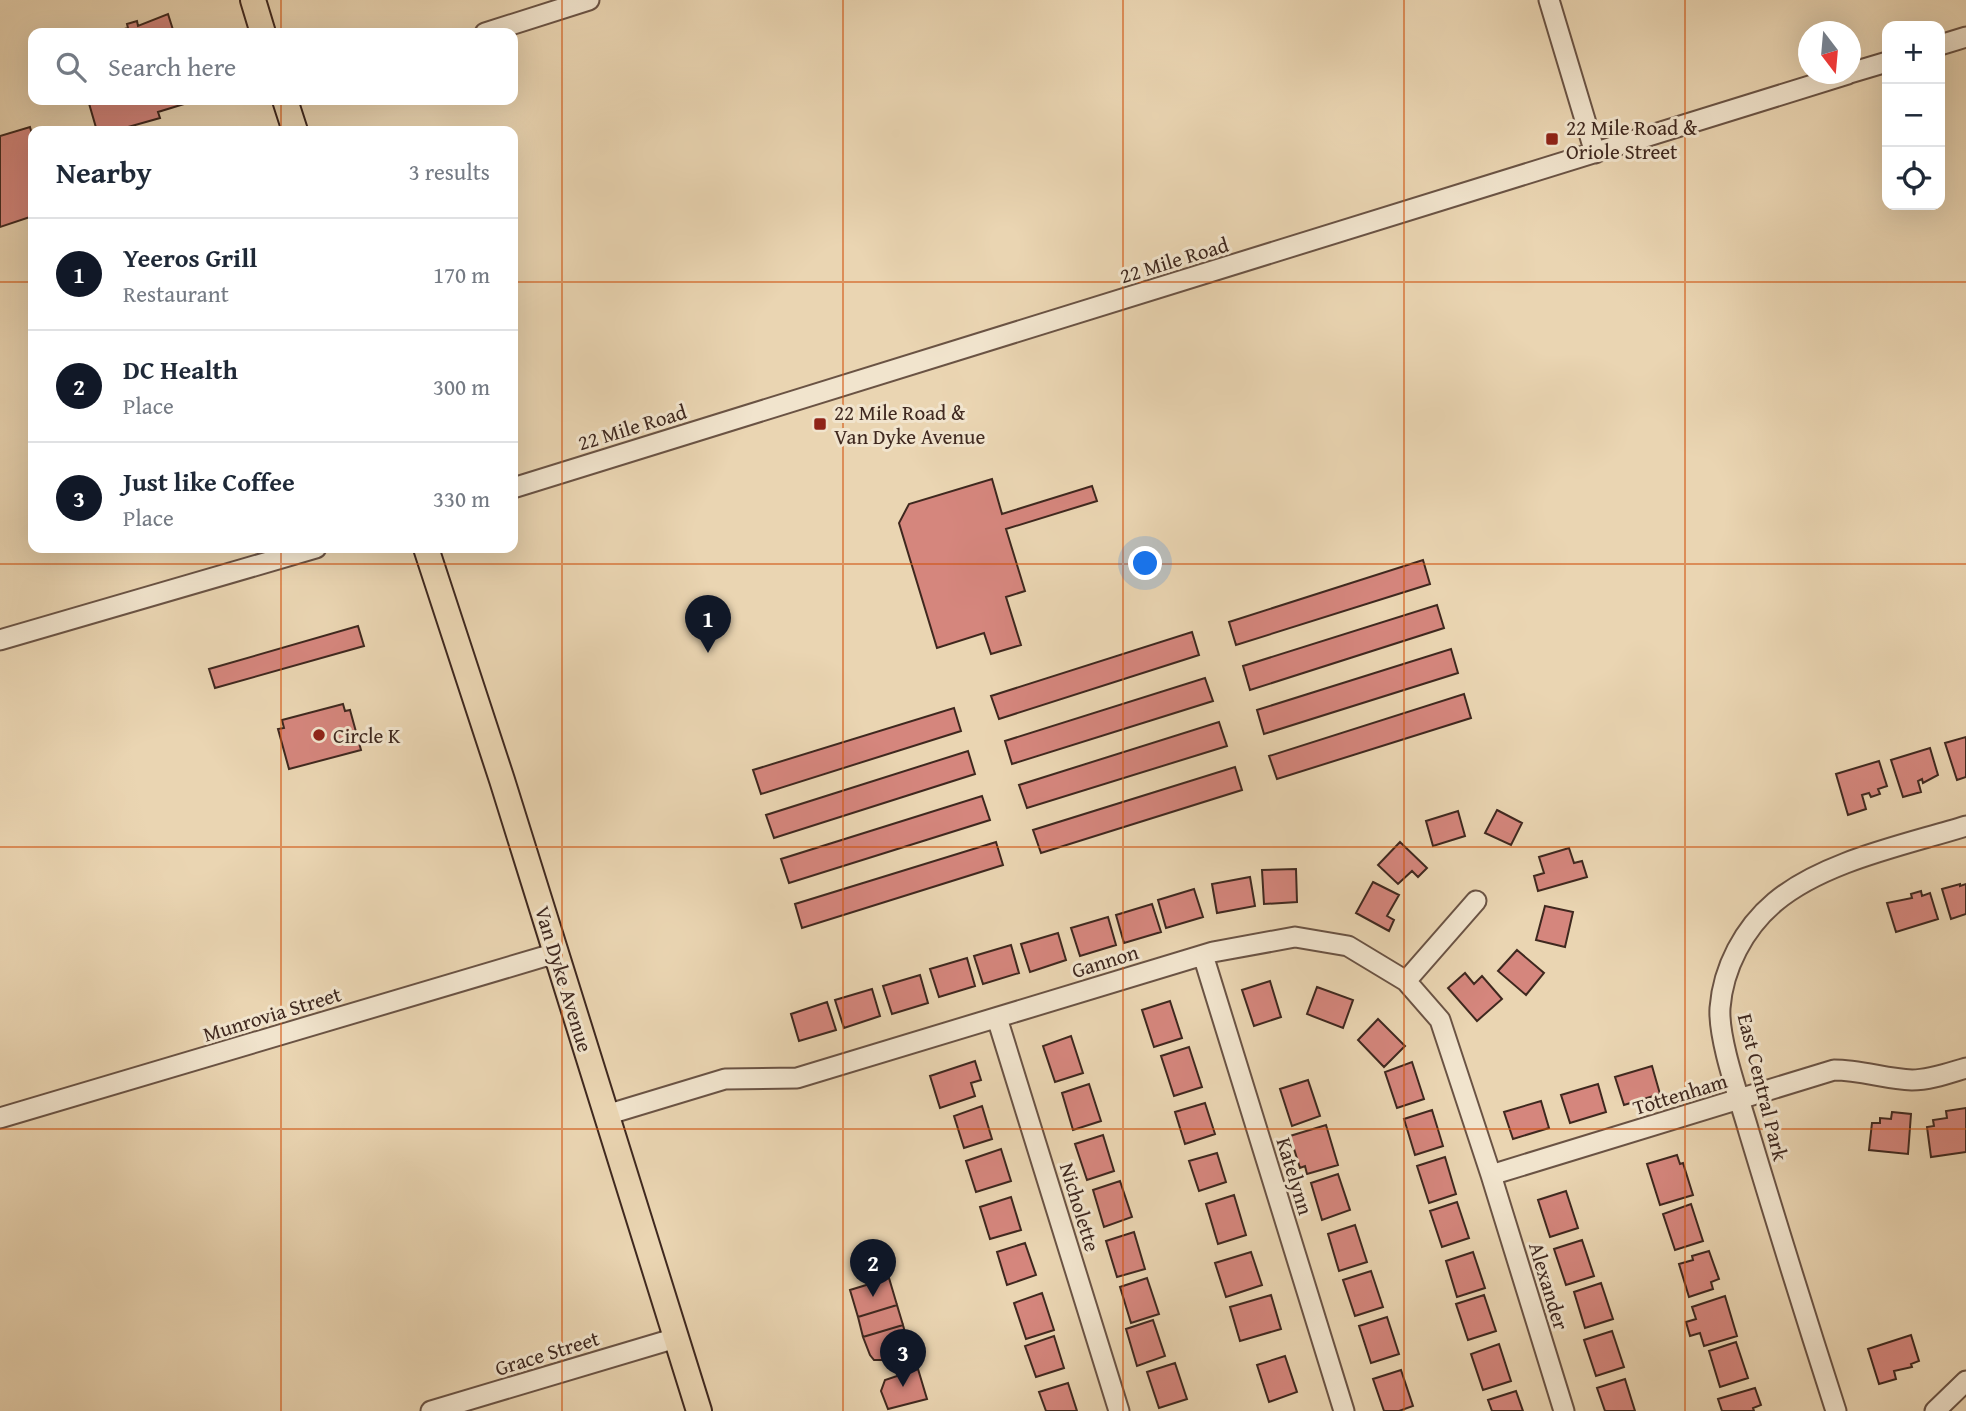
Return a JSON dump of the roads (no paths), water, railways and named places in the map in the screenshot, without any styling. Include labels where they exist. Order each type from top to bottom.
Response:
[{"type":"main road","points":[[253,0],[261,28]]},
{"type":"main road","points":[[287,105],[293,126]]},
{"type":"main road","name":"Van Dyke Avenue","points":[[428,553],[699,1411]]},
{"type":"street","points":[[501,28],[589,0]]},
{"type":"street","points":[[1549,0],[1595,153]]},
{"type":"street","points":[[1945,43],[1966,37]]},
{"type":"street","name":"22 Mile Road","points":[[1861,70],[1882,63]]},
{"type":"street","name":"22 Mile Road","points":[[518,486],[1814,84]]},
{"type":"street","points":[[0,640],[299,553]]},
{"type":"street","name":"East Central Park","points":[[1836,1411],[1727,1052],[1720,1010],[1728,972],[1749,930],[1774,902],[1803,881],[1845,864],[1966,826]]},
{"type":"street","points":[[1406,981],[1476,901]]},
{"type":"street","name":"Gannon","points":[[606,1115],[725,1079],[797,1078],[1202,955],[1295,937],[1348,946],[1406,981],[1440,1020],[1491,1174]]},
{"type":"street","name":"Munrovia Street","points":[[0,1118],[556,953]]},
{"type":"street","name":"Katelynn","points":[[1202,955],[1344,1411]]},
{"type":"street","name":"Nicholette","points":[[997,1017],[1119,1411]]},
{"type":"street","name":"Tottenham","points":[[1491,1174],[1834,1070],[1910,1080],[1926,1079],[1966,1068]]},
{"type":"street","name":"Alexander","points":[[1491,1174],[1564,1411]]},
{"type":"street","name":"Grace Street","points":[[431,1411],[676,1338]]},
{"type":"street","points":[[1935,1411],[1966,1381]]},
{"type":"place","name":"22 Mile Road & Oriole Street","points":[[1552,139]]},
{"type":"place","name":"22 Mile Road & Van Dyke Avenue","points":[[820,424]]},
{"type":"place","name":"Yeeros Grill","points":[[708,653]]},
{"type":"place","name":"Circle K","points":[[319,735]]},
{"type":"place","name":"DC Health","points":[[873,1297]]},
{"type":"place","name":"Just like Coffee","points":[[903,1387]]}]
